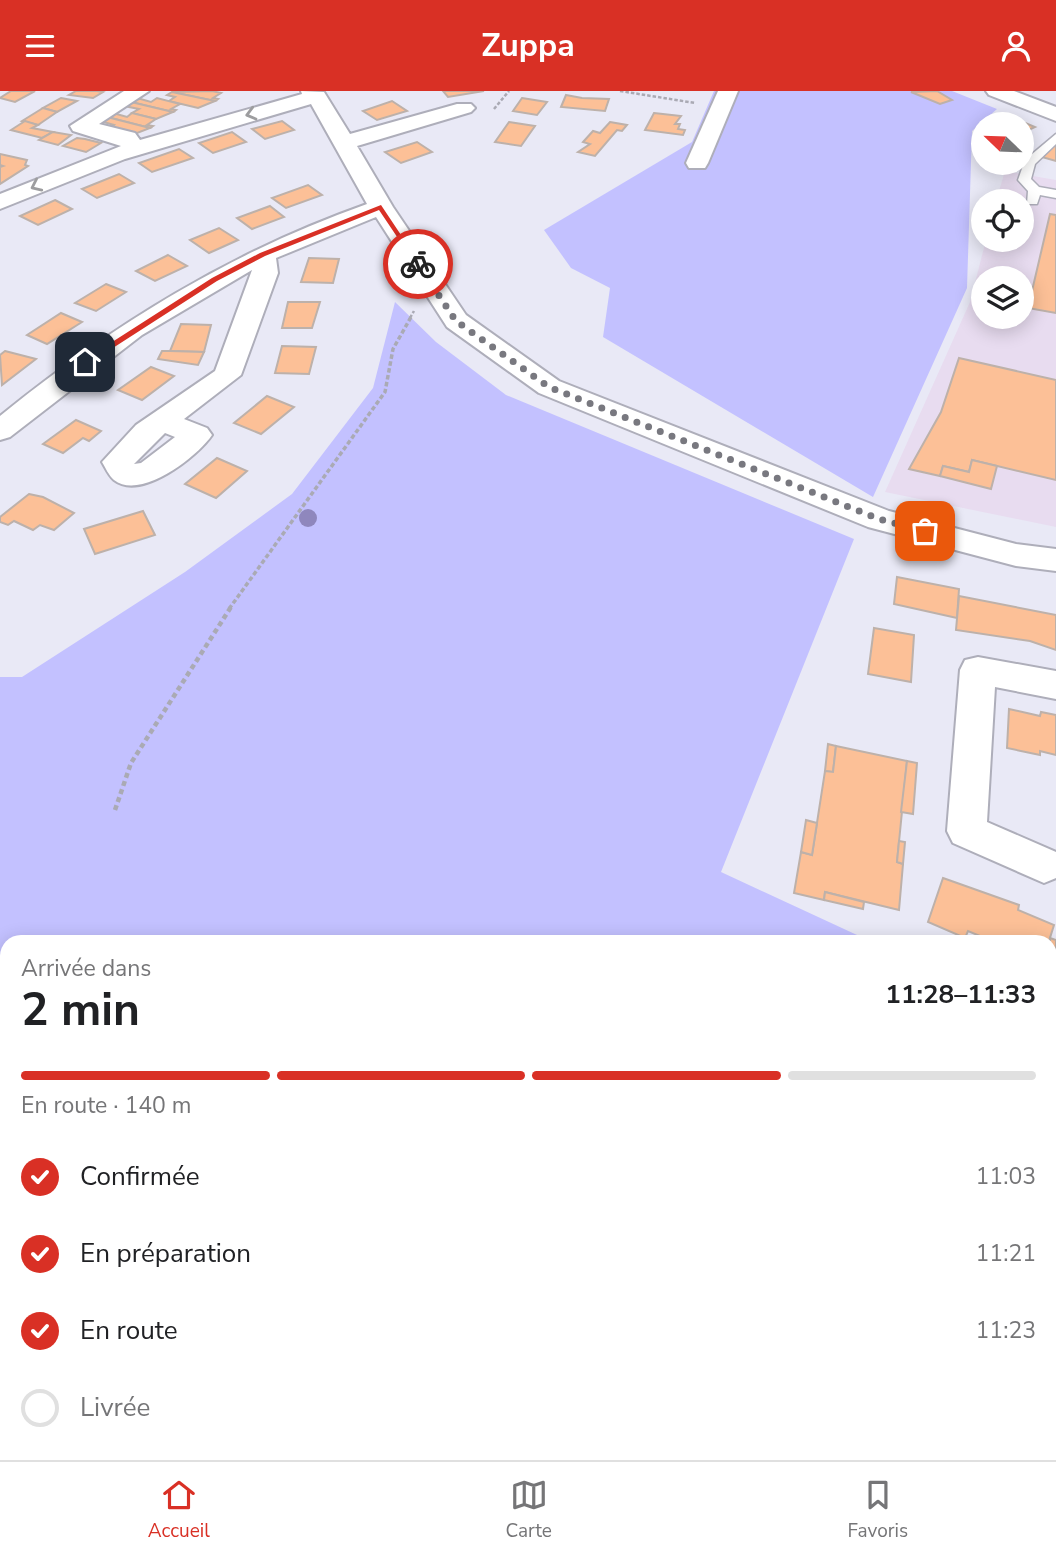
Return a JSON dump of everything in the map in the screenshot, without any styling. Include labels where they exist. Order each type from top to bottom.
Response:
[{"type":"street","points":[[134,148],[127,138],[81,126],[139,91]]},
{"type":"street","points":[[996,91],[1056,115]]},
{"type":"street","points":[[0,202],[134,148],[314,94],[381,207],[456,321],[549,387],[879,519],[1016,555],[1056,560]]},
{"type":"street","points":[[696,163],[725,99]]},
{"type":"street","points":[[344,143],[464,108]]},
{"type":"street","points":[[0,431],[107,345],[184,297],[263,254],[381,207]]},
{"type":"street","points":[[162,421],[227,376],[265,273],[263,254]]},
{"type":"street","points":[[1044,865],[967,831],[978,670],[1056,685]]},
{"type":"lane","points":[[1056,138],[1029,163],[1024,180],[1033,197],[1056,194]]},
{"type":"path","points":[[620,91],[725,99]]},
{"type":"path","points":[[115,810],[131,763],[225,615],[385,392],[393,349],[415,310]]},
{"type":"shaded area","points":[[714,91],[952,91],[997,109],[994,112],[971,112],[967,288],[873,497],[603,337],[610,288],[571,268],[544,230],[692,142]]},
{"type":"shaded area","points":[[1004,175],[1028,175],[1056,180],[1056,527],[885,492],[971,298],[971,329],[1034,329],[1034,266],[979,266],[983,252],[1034,252],[1034,189],[1000,189]]},
{"type":"shaded area","points":[[395,302],[436,342],[506,395],[854,539],[721,872],[857,935],[0,935],[0,677],[22,677],[185,572],[292,494],[373,388]]},
{"type":"building","points":[[11,91],[35,91],[15,102],[0,98]]},
{"type":"building","points":[[76,91],[103,92],[93,98],[69,95]]},
{"type":"building","points":[[443,91],[484,91],[448,97]]},
{"type":"building","points":[[937,91],[952,100],[940,104],[911,92]]},
{"type":"building","points":[[172,92],[221,93],[213,98],[218,99],[215,101]]},
{"type":"building","points":[[172,92],[215,101],[198,108],[169,101],[175,97],[167,95]]},
{"type":"building","points":[[566,95],[609,99],[605,111],[561,107]]},
{"type":"building","points":[[61,98],[77,101],[57,112],[43,108]]},
{"type":"building","points":[[137,98],[151,102],[157,98],[180,104],[171,109],[176,110],[173,112],[131,102]]},
{"type":"building","points":[[522,98],[547,102],[537,115],[513,111]]},
{"type":"building","points":[[392,101],[407,111],[377,120],[363,111]]},
{"type":"building","points":[[131,102],[173,112],[156,119],[132,113],[139,109],[124,106]]},
{"type":"building","points":[[43,108],[57,112],[38,125],[22,121]]},
{"type":"building","points":[[113,113],[127,117],[132,113],[156,119],[147,125],[153,126],[150,128],[107,117]]},
{"type":"building","points":[[654,113],[681,116],[675,124],[680,124],[678,129],[685,130],[683,135],[645,130]]},
{"type":"building","points":[[107,117],[150,128],[132,135],[109,129],[114,125],[100,121]]},
{"type":"building","points":[[25,121],[38,125],[32,128],[53,132],[42,138],[11,130]]},
{"type":"building","points":[[282,121],[294,130],[265,139],[252,129]]},
{"type":"building","points":[[509,122],[535,126],[521,146],[495,142]]},
{"type":"building","points":[[610,122],[627,125],[622,131],[617,130],[595,156],[578,152],[590,144],[583,142],[593,131],[600,133]]},
{"type":"building","points":[[53,132],[71,135],[58,145],[39,140]]},
{"type":"building","points":[[232,132],[246,142],[213,153],[199,143]]},
{"type":"building","points":[[77,138],[101,143],[86,152],[63,146]]},
{"type":"building","points":[[417,142],[432,152],[401,163],[385,152]]},
{"type":"building","points":[[1056,145],[1056,161],[1042,157],[1054,146]]},
{"type":"building","points":[[179,149],[193,158],[152,172],[139,163]]},
{"type":"building","points":[[0,154],[27,160],[25,165],[28,166],[0,184],[0,167],[3,166],[0,165]]},
{"type":"building","points":[[119,174],[134,183],[97,198],[82,189]]},
{"type":"building","points":[[308,185],[322,195],[286,208],[272,198]]},
{"type":"building","points":[[55,200],[72,209],[38,225],[20,216]]},
{"type":"building","points":[[270,206],[284,217],[252,229],[237,218]]},
{"type":"building","points":[[1050,214],[1056,215],[1056,313],[1034,309],[1034,282]]},
{"type":"building","points":[[219,228],[238,240],[209,253],[190,240]]},
{"type":"building","points":[[168,255],[187,266],[155,281],[136,271]]},
{"type":"building","points":[[309,258],[339,259],[333,283],[301,282]]},
{"type":"building","points":[[106,284],[126,292],[96,311],[75,303]]},
{"type":"building","points":[[288,302],[320,302],[312,328],[282,328]]},
{"type":"building","points":[[61,313],[82,322],[47,344],[27,335]]},
{"type":"building","points":[[181,324],[211,325],[204,352],[170,351]]},
{"type":"building","points":[[282,346],[316,347],[309,374],[275,373]]},
{"type":"building","points":[[5,351],[36,359],[2,385],[0,355]]},
{"type":"building","points":[[162,351],[204,352],[198,365],[158,359]]},
{"type":"building","points":[[959,358],[1056,380],[1056,480],[972,460],[969,472],[943,466],[940,476],[909,469],[941,412]]},
{"type":"building","points":[[151,367],[174,376],[142,400],[118,390]]},
{"type":"building","points":[[267,396],[294,407],[261,434],[234,423]]},
{"type":"building","points":[[76,420],[101,431],[89,441],[83,438],[63,453],[43,444]]},
{"type":"building","points":[[217,458],[247,471],[216,498],[185,484]]},
{"type":"building","points":[[972,460],[997,466],[991,489],[940,476],[943,466],[969,472]]},
{"type":"building","points":[[29,494],[43,497],[74,513],[54,530],[40,525],[33,530],[14,521],[8,525],[0,522],[0,517]]},
{"type":"building","points":[[143,511],[155,535],[95,554],[84,529]]},
{"type":"building","points":[[897,577],[959,589],[957,618],[894,604]]},
{"type":"building","points":[[959,596],[1056,615],[1056,650],[1030,641],[956,630]]},
{"type":"building","points":[[874,628],[914,635],[911,682],[868,674]]},
{"type":"building","points":[[1009,709],[1040,716],[1041,712],[1056,715],[1056,755],[1040,751],[1040,755],[1007,748]]},
{"type":"building","points":[[828,744],[836,746],[833,772],[825,771]]},
{"type":"building","points":[[836,746],[907,761],[897,862],[903,864],[899,910],[825,892],[824,900],[794,893],[801,852],[812,855],[825,771],[833,772]]},
{"type":"building","points":[[907,761],[917,763],[913,814],[901,812]]},
{"type":"building","points":[[806,820],[817,823],[812,855],[801,852]]},
{"type":"building","points":[[899,841],[905,842],[903,864],[897,862]]},
{"type":"building","points":[[943,878],[1019,905],[1018,910],[1054,925],[1051,935],[978,935],[968,931],[966,935],[958,935],[928,922]]},
{"type":"building","points":[[825,892],[864,902],[863,909],[824,900]]},
{"type":"way so far","points":[[418,264],[456,321],[549,387],[879,519],[925,531]]},
{"type":"route","points":[[85,362],[163,309],[215,279],[263,254],[381,207],[418,264]]}]
